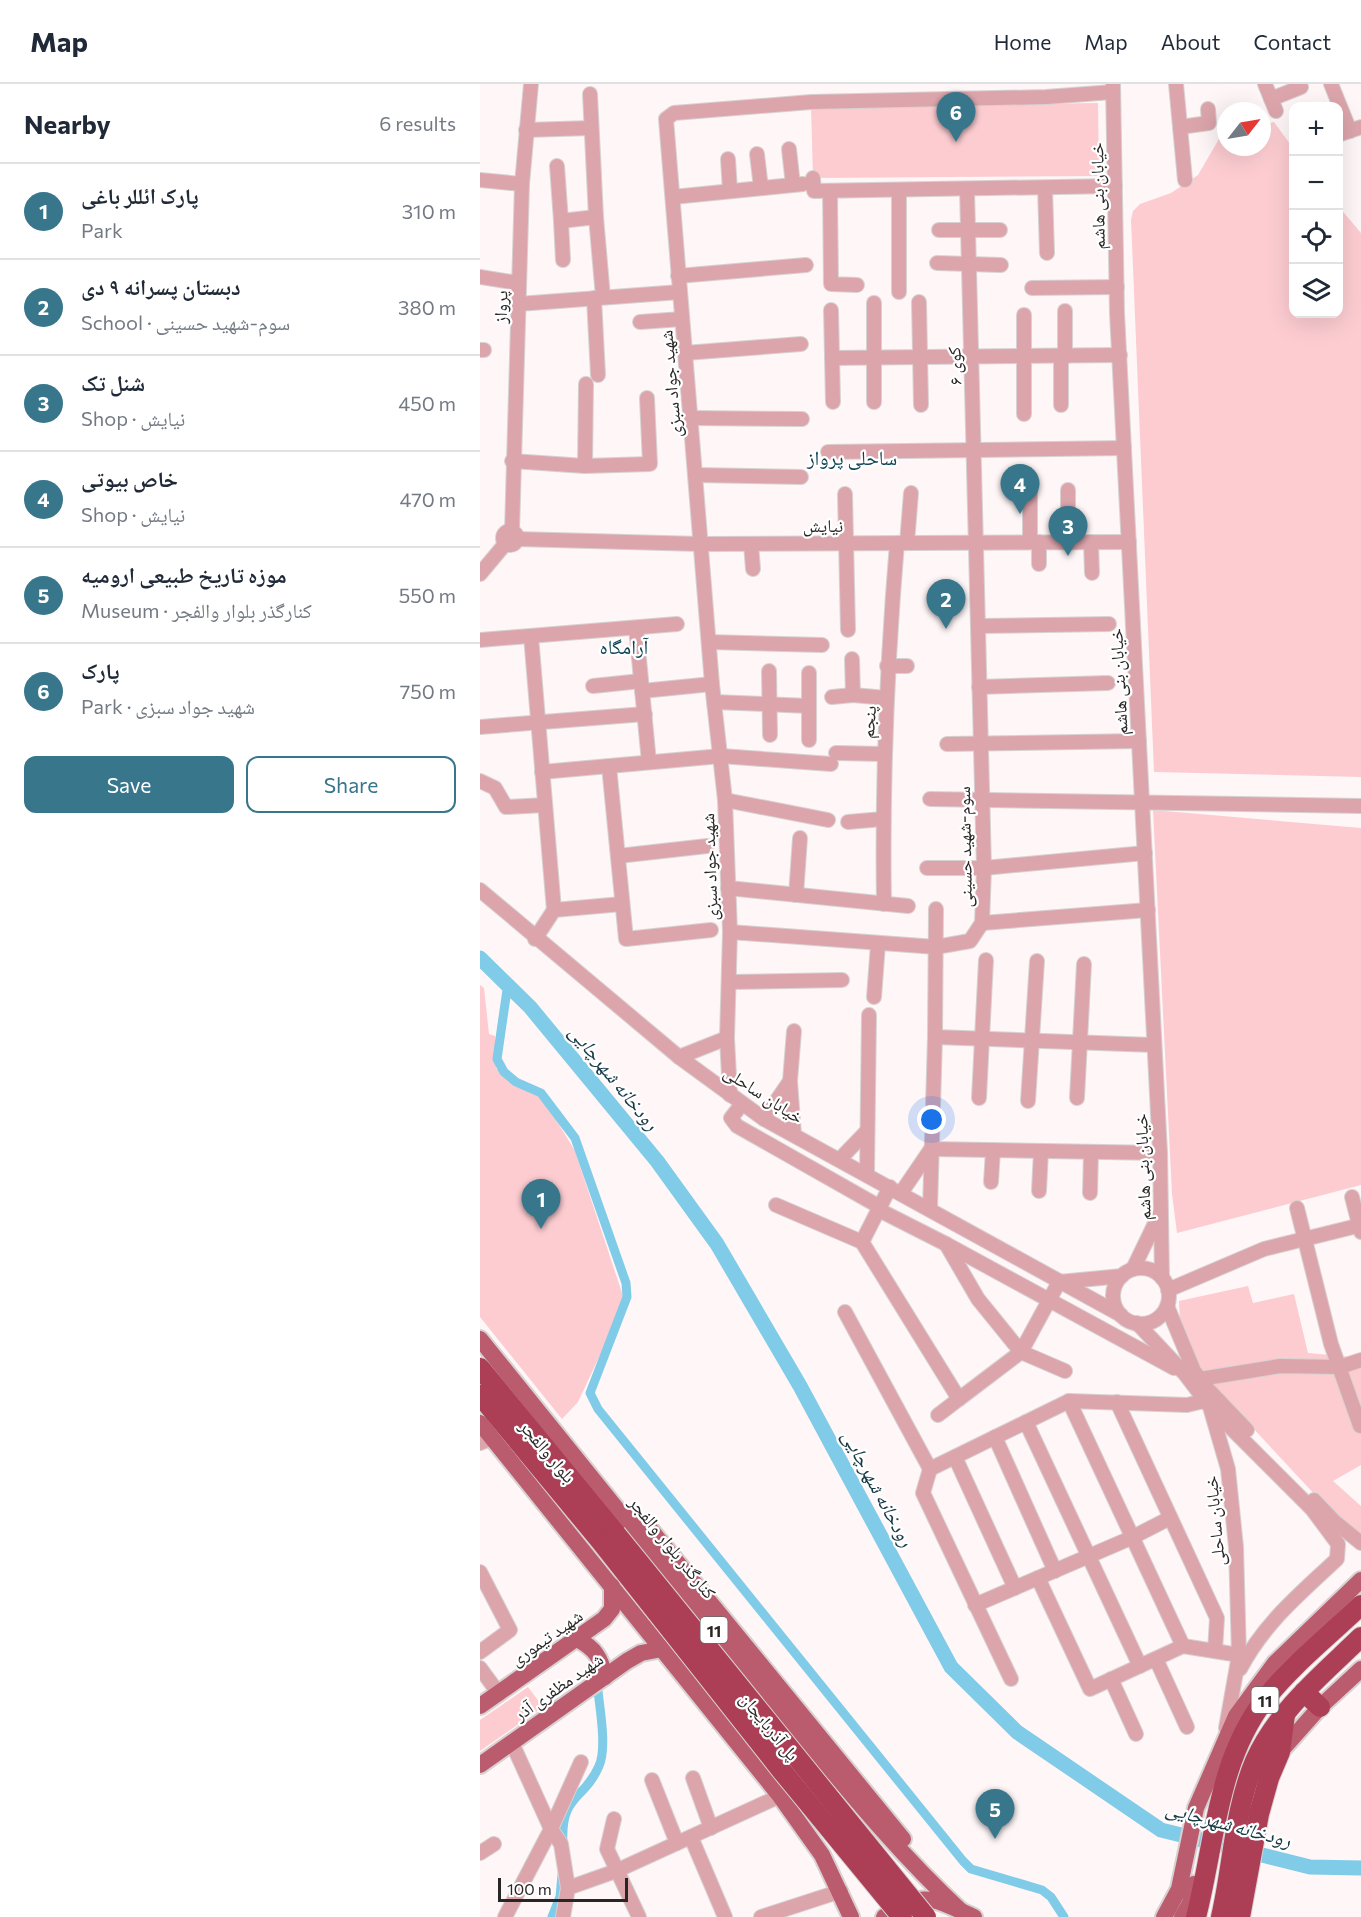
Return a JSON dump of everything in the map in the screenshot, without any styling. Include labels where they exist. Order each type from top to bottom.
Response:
[{"type":"highway","name":"بلوار والفجر","points":[[480,1368],[610,1539]]},
{"type":"highway","name":"بلوار والفجر","points":[[480,1395],[528,1454],[610,1539]]},
{"type":"highway","points":[[480,1409],[528,1454]]},
{"type":"highway","name":"پل آذربایجان","points":[[610,1539],[782,1771],[902,1917]]},
{"type":"highway","name":"پل آذربایجان","points":[[610,1539],[926,1917]]},
{"type":"highway","name":"11","points":[[1188,1903],[1208,1811],[1247,1727],[1267,1697],[1361,1605]]},
{"type":"highway","name":"11","points":[[1230,1910],[1236,1824],[1255,1762],[1286,1713],[1304,1692],[1361,1637]]},
{"type":"highway","name":"11","points":[[1304,1692],[1320,1707]]},
{"type":"highway","name":"11","points":[[1230,1910],[1269,1778],[1280,1752],[1286,1713]]},
{"type":"highway","points":[[782,1771],[816,1825],[885,1917]]},
{"type":"main road","name":"کنارگذر بلوار والفجر","points":[[480,1339],[826,1765],[918,1872],[967,1914]]},
{"type":"main road","points":[[500,1393],[587,1471]]},
{"type":"main road","points":[[480,1424],[486,1441],[612,1586],[780,1796],[822,1856],[851,1917]]},
{"type":"main road","points":[[620,1512],[650,1529],[967,1914]]},
{"type":"main road","points":[[1208,1811],[1223,1745],[1236,1716],[1263,1677],[1292,1645],[1361,1580]]},
{"type":"main road","name":"شهید تیموری","points":[[480,1706],[604,1619],[612,1610],[612,1586]]},
{"type":"main road","points":[[1263,1677],[1318,1634],[1343,1623]]},
{"type":"main road","points":[[577,1639],[592,1647],[602,1661],[605,1677]]},
{"type":"main road","name":"شهید مظفری آذر","points":[[480,1765],[641,1653],[662,1649]]},
{"type":"main road","points":[[1280,1752],[1320,1707],[1361,1669]]},
{"type":"main road","points":[[780,1796],[796,1805],[817,1801],[831,1785],[831,1774],[826,1765]]},
{"type":"main road","points":[[822,1856],[820,1822],[825,1812],[834,1804],[845,1801],[860,1805]]},
{"type":"main road","points":[[885,1917],[914,1900],[928,1898],[967,1914]]},
{"type":"main road","name":"11","points":[[1164,1917],[1188,1903]]},
{"type":"street","name":"پرواز","points":[[512,538],[512,461],[522,184],[531,84]]},
{"type":"street","points":[[1176,84],[1185,180]]},
{"type":"street","points":[[1265,84],[1273,105],[1301,87]]},
{"type":"street","points":[[1331,84],[1350,131]]},
{"type":"street","name":"شهید جواد سبزی","points":[[730,1095],[727,1038],[730,932],[724,800],[700,544],[666,118],[674,113],[811,102],[1113,88]]},
{"type":"street","name":"خیابان بنی هاشم","points":[[1113,88],[1120,356],[1165,1284]]},
{"type":"street","points":[[590,94],[596,217],[598,375]]},
{"type":"street","points":[[1180,127],[1209,123],[1208,109]]},
{"type":"street","points":[[526,130],[591,128]]},
{"type":"street","points":[[789,149],[803,182],[814,191],[1115,186]]},
{"type":"street","points":[[757,154],[761,188]]},
{"type":"street","points":[[728,159],[730,191]]},
{"type":"street","points":[[557,166],[563,260]]},
{"type":"street","points":[[480,180],[522,184]]},
{"type":"street","points":[[674,197],[803,182]]},
{"type":"street","points":[[1045,188],[1047,253]]},
{"type":"street","name":"کوی ۶","points":[[968,189],[977,543]]},
{"type":"street","points":[[899,190],[899,292]]},
{"type":"street","points":[[830,191],[831,284],[858,285]]},
{"type":"street","points":[[561,221],[596,217]]},
{"type":"street","points":[[939,230],[1000,230]]},
{"type":"street","points":[[937,263],[1001,265]]},
{"type":"street","points":[[678,276],[806,265]]},
{"type":"street","points":[[480,278],[518,283]]},
{"type":"street","points":[[1032,288],[1117,286]]},
{"type":"street","points":[[518,304],[680,292]]},
{"type":"street","points":[[919,302],[921,405]]},
{"type":"street","points":[[874,303],[874,402]]},
{"type":"street","points":[[831,310],[832,402]]},
{"type":"street","points":[[1061,405],[1065,311]]},
{"type":"street","points":[[1024,315],[1024,414]]},
{"type":"street","points":[[640,322],[682,319]]},
{"type":"street","points":[[685,353],[801,344]]},
{"type":"street","points":[[832,358],[972,359],[1120,356]]},
{"type":"street","points":[[585,466],[586,384]]},
{"type":"street","points":[[512,461],[585,466],[650,464],[647,398]]},
{"type":"street","points":[[691,418],[802,419]]},
{"type":"street","points":[[828,452],[1124,448]]},
{"type":"street","points":[[695,475],[801,477]]},
{"type":"street","points":[[1068,490],[1068,542]]},
{"type":"street","points":[[1030,492],[1039,564]]},
{"type":"street","name":"پنجم","points":[[884,904],[883,819],[887,666],[902,543],[911,493]]},
{"type":"street","points":[[845,494],[848,630]]},
{"type":"street","points":[[480,574],[512,538]]},
{"type":"street","name":"نیایش","points":[[512,538],[700,544],[1129,542]]},
{"type":"street","points":[[1090,542],[1092,573]]},
{"type":"street","name":"سوم-شهید حسینی","points":[[730,932],[936,947],[970,941],[982,923],[984,868],[977,543]]},
{"type":"street","points":[[752,544],[753,569]]},
{"type":"street","points":[[480,640],[676,624]]},
{"type":"street","points":[[978,626],[1109,624]]},
{"type":"street","points":[[636,628],[649,762]]},
{"type":"street","points":[[531,636],[554,910],[535,939]]},
{"type":"street","points":[[709,642],[822,645]]},
{"type":"street","points":[[852,659],[853,695]]},
{"type":"street","points":[[887,666],[907,666]]},
{"type":"street","points":[[769,671],[770,735]]},
{"type":"street","points":[[809,673],[809,740]]},
{"type":"street","points":[[979,687],[1108,683]]},
{"type":"street","points":[[593,686],[712,684]]},
{"type":"street","points":[[832,697],[853,695],[887,698]]},
{"type":"street","points":[[714,702],[809,706]]},
{"type":"street","points":[[480,727],[645,714]]},
{"type":"street","points":[[947,744],[1139,741]]},
{"type":"street","points":[[542,772],[721,756],[833,758],[884,754]]},
{"type":"street","points":[[609,766],[626,939],[711,930]]},
{"type":"street","points":[[480,781],[495,788],[506,807],[545,805]]},
{"type":"street","points":[[930,799],[1361,806]]},
{"type":"street","points":[[724,800],[828,820]]},
{"type":"street","points":[[848,822],[883,819]]},
{"type":"street","points":[[796,895],[800,838]]},
{"type":"street","points":[[618,856],[707,846]]},
{"type":"street","points":[[927,868],[984,868],[1145,853]]},
{"type":"street","points":[[729,888],[908,906]]},
{"type":"street","name":"خیابان ساحلی","points":[[480,890],[535,939],[679,1057],[764,1119],[1121,1315]]},
{"type":"street","points":[[554,910],[622,904]]},
{"type":"street","points":[[930,1209],[936,909]]},
{"type":"street","points":[[982,923],[1148,910]]},
{"type":"street","points":[[874,997],[878,944]]},
{"type":"street","points":[[979,1098],[986,960]]},
{"type":"street","points":[[1028,1101],[1036,961]]},
{"type":"street","points":[[1077,1098],[1084,964]]},
{"type":"street","points":[[730,982],[842,980]]},
{"type":"street","points":[[867,1174],[869,1015]]},
{"type":"street","points":[[794,1031],[790,1081],[794,1135]]},
{"type":"street","points":[[935,1037],[1153,1045]]},
{"type":"street","points":[[679,1057],[727,1038]]},
{"type":"street","points":[[764,1119],[790,1081]]},
{"type":"street","points":[[742,1104],[731,1118],[737,1126],[879,1208],[1185,1374]]},
{"type":"street","points":[[840,1159],[867,1131]]},
{"type":"street","points":[[862,1242],[879,1208],[931,1149],[1160,1153]]},
{"type":"street","points":[[991,1182],[993,1150]]},
{"type":"street","points":[[1039,1191],[1041,1151]]},
{"type":"street","points":[[1090,1193],[1091,1152]]},
{"type":"street","points":[[1165,1284],[1264,1249],[1360,1228],[1352,1197]]},
{"type":"street","points":[[776,1205],[862,1242],[959,1399]]},
{"type":"street","points":[[938,1416],[1021,1352],[1059,1282],[1127,1272],[1149,1269],[1165,1284],[1167,1306],[1152,1321],[1137,1323],[1121,1315],[1113,1295],[1127,1272],[1162,1208]]},
{"type":"street","points":[[1297,1208],[1331,1344],[1360,1426]]},
{"type":"street","points":[[946,1244],[978,1299],[1021,1352],[1065,1371]]},
{"type":"street","name":"خیابان ساحلی","points":[[1167,1306],[1210,1402],[1234,1507],[1239,1655],[1223,1745]]},
{"type":"street","points":[[845,1312],[930,1469],[923,1493],[1011,1679]]},
{"type":"street","name":"خیابان ساحلی","points":[[1137,1323],[1210,1402]]},
{"type":"street","points":[[1200,1379],[1280,1366],[1340,1367],[1361,1360]]},
{"type":"street","points":[[930,1469],[1069,1401],[1187,1405],[1210,1402]]},
{"type":"street","points":[[1069,1401],[1183,1646]]},
{"type":"street","points":[[1117,1402],[1217,1618],[1215,1651]]},
{"type":"street","points":[[1210,1402],[1312,1509],[1338,1544],[1340,1552],[1337,1559],[1269,1623],[1255,1641],[1234,1680]]},
{"type":"street","points":[[1210,1402],[1359,1542],[1352,1552],[1340,1552]]},
{"type":"street","points":[[1026,1422],[1140,1666]]},
{"type":"street","points":[[1222,1449],[1233,1435],[1240,1434]]},
{"type":"street","points":[[995,1437],[1055,1571]]},
{"type":"street","points":[[955,1457],[1015,1588]]},
{"type":"street","points":[[975,1605],[1131,1538],[1170,1518]]},
{"type":"street","points":[[480,1572],[510,1630],[480,1652]]},
{"type":"street","points":[[1038,1578],[1090,1689],[1183,1646],[1239,1655]]},
{"type":"street","points":[[1156,1659],[1187,1727]]},
{"type":"street","points":[[480,1668],[499,1694]]},
{"type":"street","points":[[1111,1679],[1137,1734]]},
{"type":"street","points":[[512,1743],[551,1829],[561,1844],[568,1888],[563,1917]]},
{"type":"street","points":[[505,1917],[551,1829],[581,1762]]},
{"type":"street","points":[[693,1778],[711,1828]]},
{"type":"street","points":[[652,1780],[677,1843]]},
{"type":"street","points":[[568,1888],[616,1871],[780,1796]]},
{"type":"street","points":[[614,1819],[607,1849],[639,1917]]},
{"type":"street","points":[[691,1837],[725,1917]]},
{"type":"street","points":[[480,1853],[494,1844]]},
{"type":"street","points":[[761,1917],[841,1892]]},
{"type":"shaded area","points":[[1098,103],[1099,176],[813,178],[811,107]]},
{"type":"shaded area","points":[[1274,122],[1289,143],[1289,318],[1343,318],[1343,212],[1361,233],[1361,777],[1154,772],[1131,220],[1133,211],[1140,204],[1171,193],[1198,175],[1217,142],[1217,156],[1271,156],[1271,123]]},
{"type":"shaded area","points":[[1153,810],[1361,828],[1361,1185],[1177,1233],[1172,1194]]},
{"type":"shaded area","points":[[480,985],[484,988],[489,1034],[495,1036],[496,1068],[506,1078],[533,1092],[546,1103],[575,1151],[623,1296],[607,1340],[578,1402],[562,1419],[480,1317]]},
{"type":"shaded area","points":[[1248,1286],[1253,1303],[1294,1294],[1308,1353],[1353,1357],[1361,1354],[1361,1465],[1333,1481],[1361,1506],[1361,1534],[1331,1512],[1251,1426],[1217,1408],[1180,1322],[1179,1301]]},
{"type":"shaded area","points":[[528,1687],[543,1707],[480,1751],[480,1720]]},
{"type":"waterway","name":"رودخانه شهرچایی","points":[[480,958],[530,1007],[657,1161],[717,1244],[800,1386],[951,1667],[1017,1732],[1161,1830],[1310,1867],[1361,1868]]},
{"type":"waterway","points":[[508,983],[497,1059],[504,1072],[516,1082],[541,1093],[575,1138],[626,1283],[627,1297],[590,1393],[598,1409],[963,1861],[971,1869],[1042,1890],[1051,1897],[1064,1917]]},
{"type":"waterway","points":[[563,1844],[565,1816],[574,1799],[593,1777],[601,1758],[602,1729],[598,1691]]},
{"type":"waterway","points":[[552,1917],[560,1897],[562,1875]]},
{"type":"place","name":"پارک","points":[[956,142]]},
{"type":"place","name":"خاص بیوتی","points":[[1020,514]]},
{"type":"place","name":"شنل تک","points":[[1068,556]]},
{"type":"place","name":"دبستان پسرانه ۹ دی","points":[[946,629]]},
{"type":"place","name":"پارک ائللر باغی","points":[[541,1229]]},
{"type":"place","name":"موزه تاریخ طبیعی ارومیه","points":[[995,1839]]},
{"type":"district","name":"ساحلی پرواز","points":[[852,457]]},
{"type":"district","name":"آرامگاه","points":[[624,646]]}]
